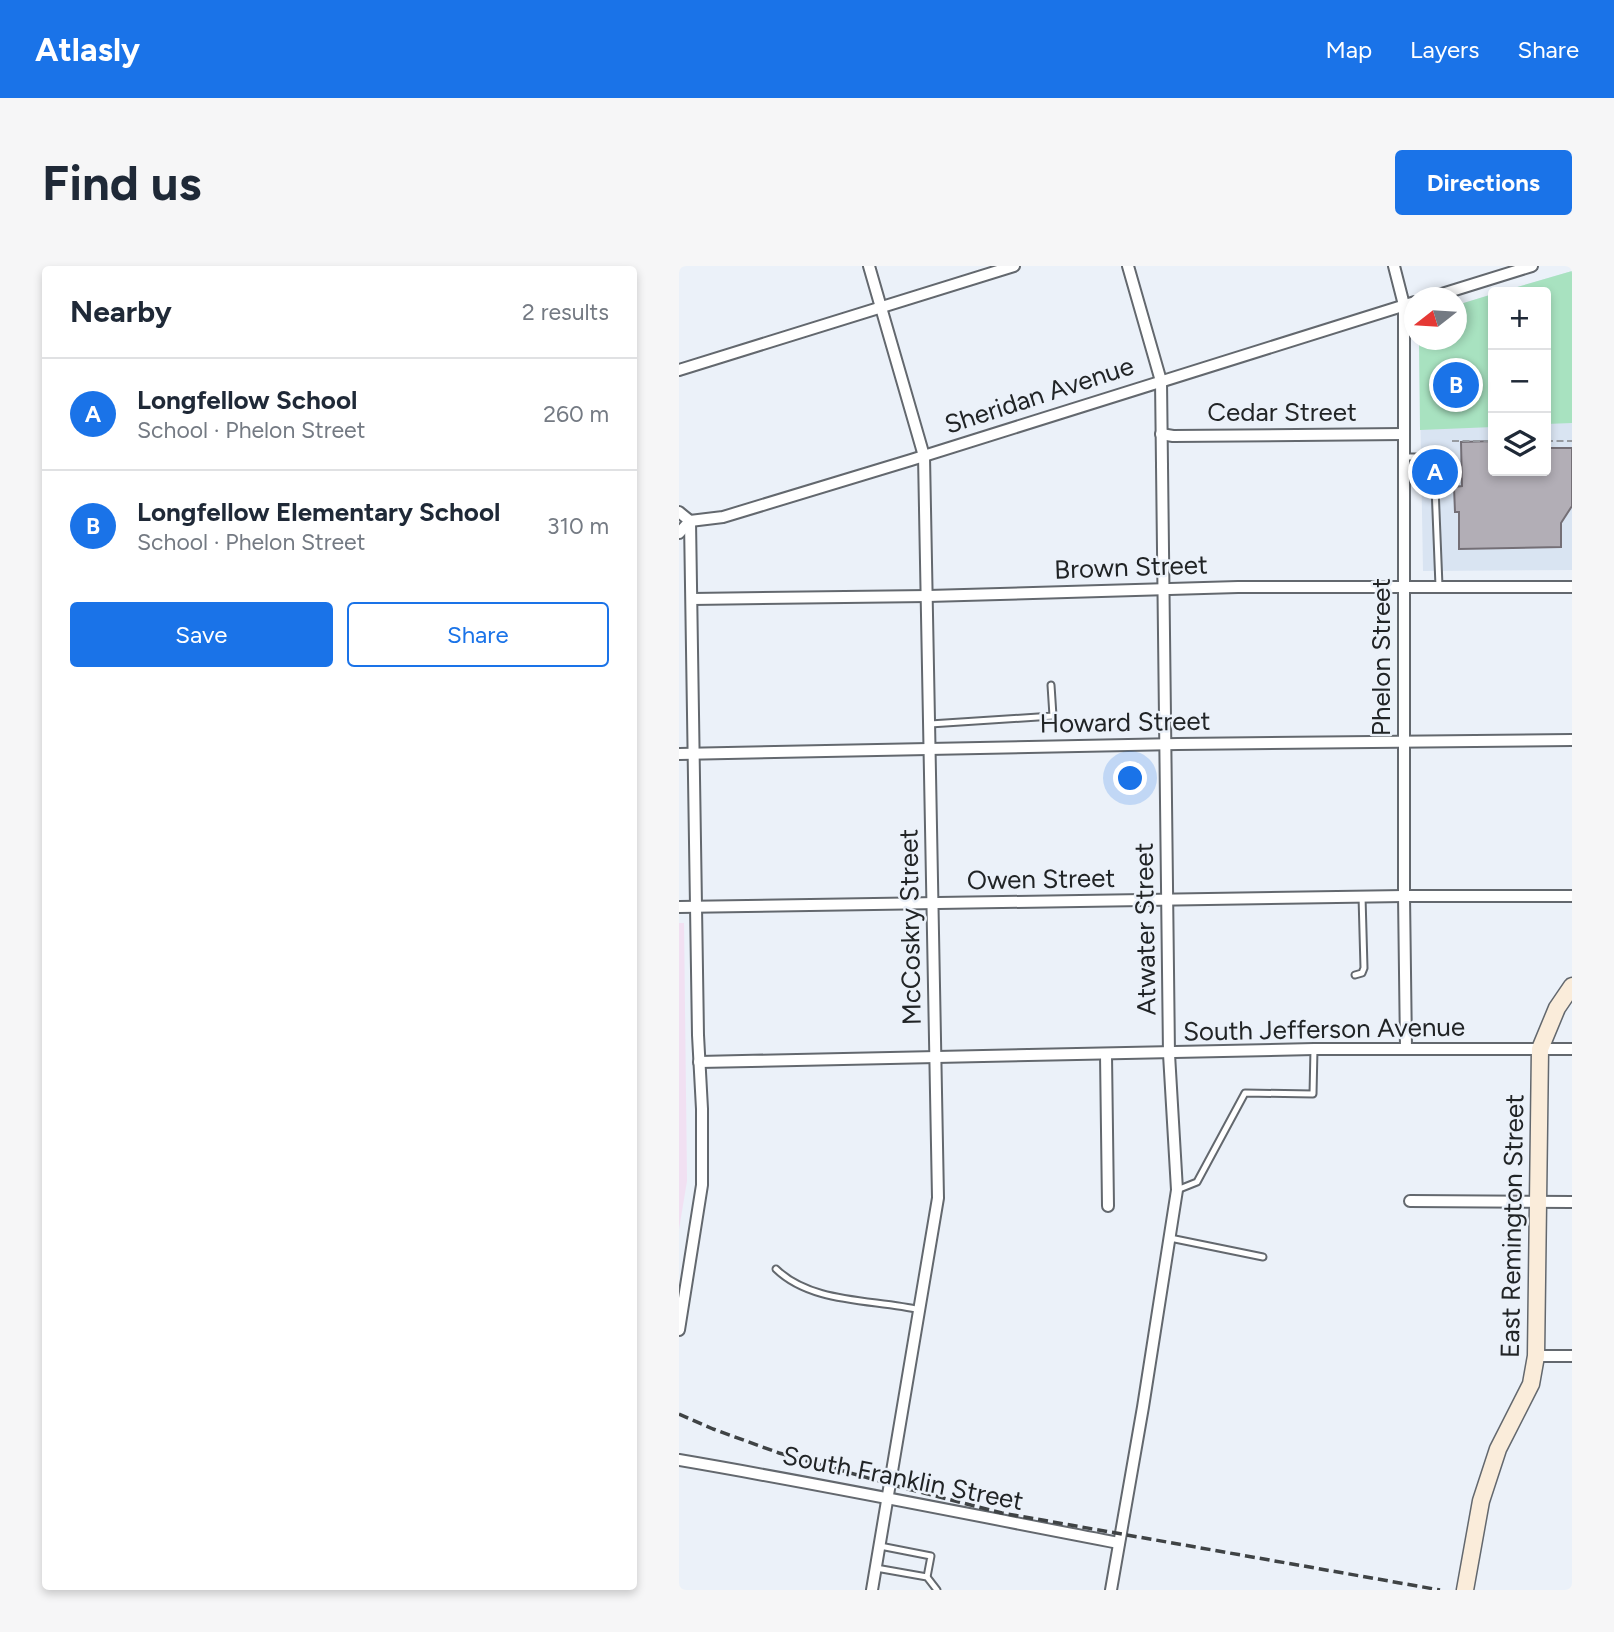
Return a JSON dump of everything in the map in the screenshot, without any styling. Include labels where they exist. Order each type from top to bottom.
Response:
[{"type":"main road","name":"East Remington Street","points":[[1465,1590],[1481,1501],[1498,1449],[1531,1384],[1536,1356],[1540,1049],[1557,1008],[1572,986]]},
{"type":"street","name":"McCoskry Street","points":[[869,266],[924,456],[938,1198],[872,1590]]},
{"type":"street","points":[[679,370],[1014,266]]},
{"type":"street","name":"Atwater Street","points":[[1111,1590],[1177,1190],[1169,1054],[1161,381],[1128,266]]},
{"type":"street","name":"Phelon Street","points":[[1394,266],[1404,291]]},
{"type":"street","points":[[1464,287],[1532,266]]},
{"type":"street","name":"Sheridan Avenue","points":[[690,522],[723,517],[924,456],[1404,305]]},
{"type":"street","name":"Phelon Street","points":[[1406,1048],[1403,434],[1407,350]]},
{"type":"street","name":"Cedar Street","points":[[1161,434],[1403,434]]},
{"type":"street","points":[[679,512],[690,522],[702,1109],[702,1185],[679,1330]]},
{"type":"street","points":[[679,533],[690,522]]},
{"type":"street","name":"Brown Street","points":[[692,599],[928,596],[1238,587],[1572,587]]},
{"type":"street","name":"Howard Street","points":[[679,754],[1165,744],[1572,740]]},
{"type":"street","name":"Owen Street","points":[[679,907],[1362,896],[1572,896]]},
{"type":"street","name":"South Jefferson Avenue","points":[[699,1062],[1314,1049],[1572,1049]]},
{"type":"street","points":[[1106,1055],[1108,1206]]},
{"type":"street","points":[[1410,1201],[1572,1202]]},
{"type":"street","points":[[1536,1356],[1572,1356]]},
{"type":"street","name":"South Franklin Street","points":[[679,1460],[818,1483],[887,1499],[1119,1543]]},
{"type":"lane","points":[[1403,457],[1430,457],[1434,462],[1439,588]]},
{"type":"lane","points":[[930,724],[1053,716],[1051,685]]},
{"type":"lane","points":[[1355,975],[1362,973],[1364,968],[1362,896]]},
{"type":"lane","points":[[1177,1190],[1197,1182],[1245,1093],[1313,1094],[1314,1049]]},
{"type":"lane","points":[[1170,1238],[1263,1256]]},
{"type":"lane","points":[[776,1269],[794,1284],[835,1297],[889,1303],[920,1311]]},
{"type":"lane","points":[[880,1546],[931,1556],[927,1577]]},
{"type":"lane","points":[[876,1568],[927,1577],[937,1590]]},
{"type":"path","points":[[1452,442],[1488,441]]},
{"type":"path","points":[[1551,441],[1572,441]]},
{"type":"shaded area","points":[[1572,271],[1572,570],[1423,571],[1419,350],[1467,350],[1467,302],[1488,296],[1488,476],[1551,476],[1551,287],[1517,287]]},
{"type":"shaded area","points":[[679,923],[684,923],[687,1181],[679,1229]]},
{"type":"green space","points":[[1572,271],[1572,423],[1551,424],[1551,287],[1517,287]]},
{"type":"green space","points":[[1488,296],[1488,427],[1420,430],[1419,350],[1467,350],[1467,302]]},
{"type":"building","points":[[1488,441],[1488,476],[1551,476],[1551,448],[1572,448],[1572,506],[1561,523],[1561,547],[1459,549],[1459,512],[1455,512],[1454,487],[1462,486],[1461,442]]},
{"type":"railway","points":[[679,1414],[779,1453],[1002,1513],[1440,1590]]},
{"type":"place","name":"Longfellow Elementary School","points":[[1456,385]]},
{"type":"place","name":"Longfellow School","points":[[1435,472]]}]
